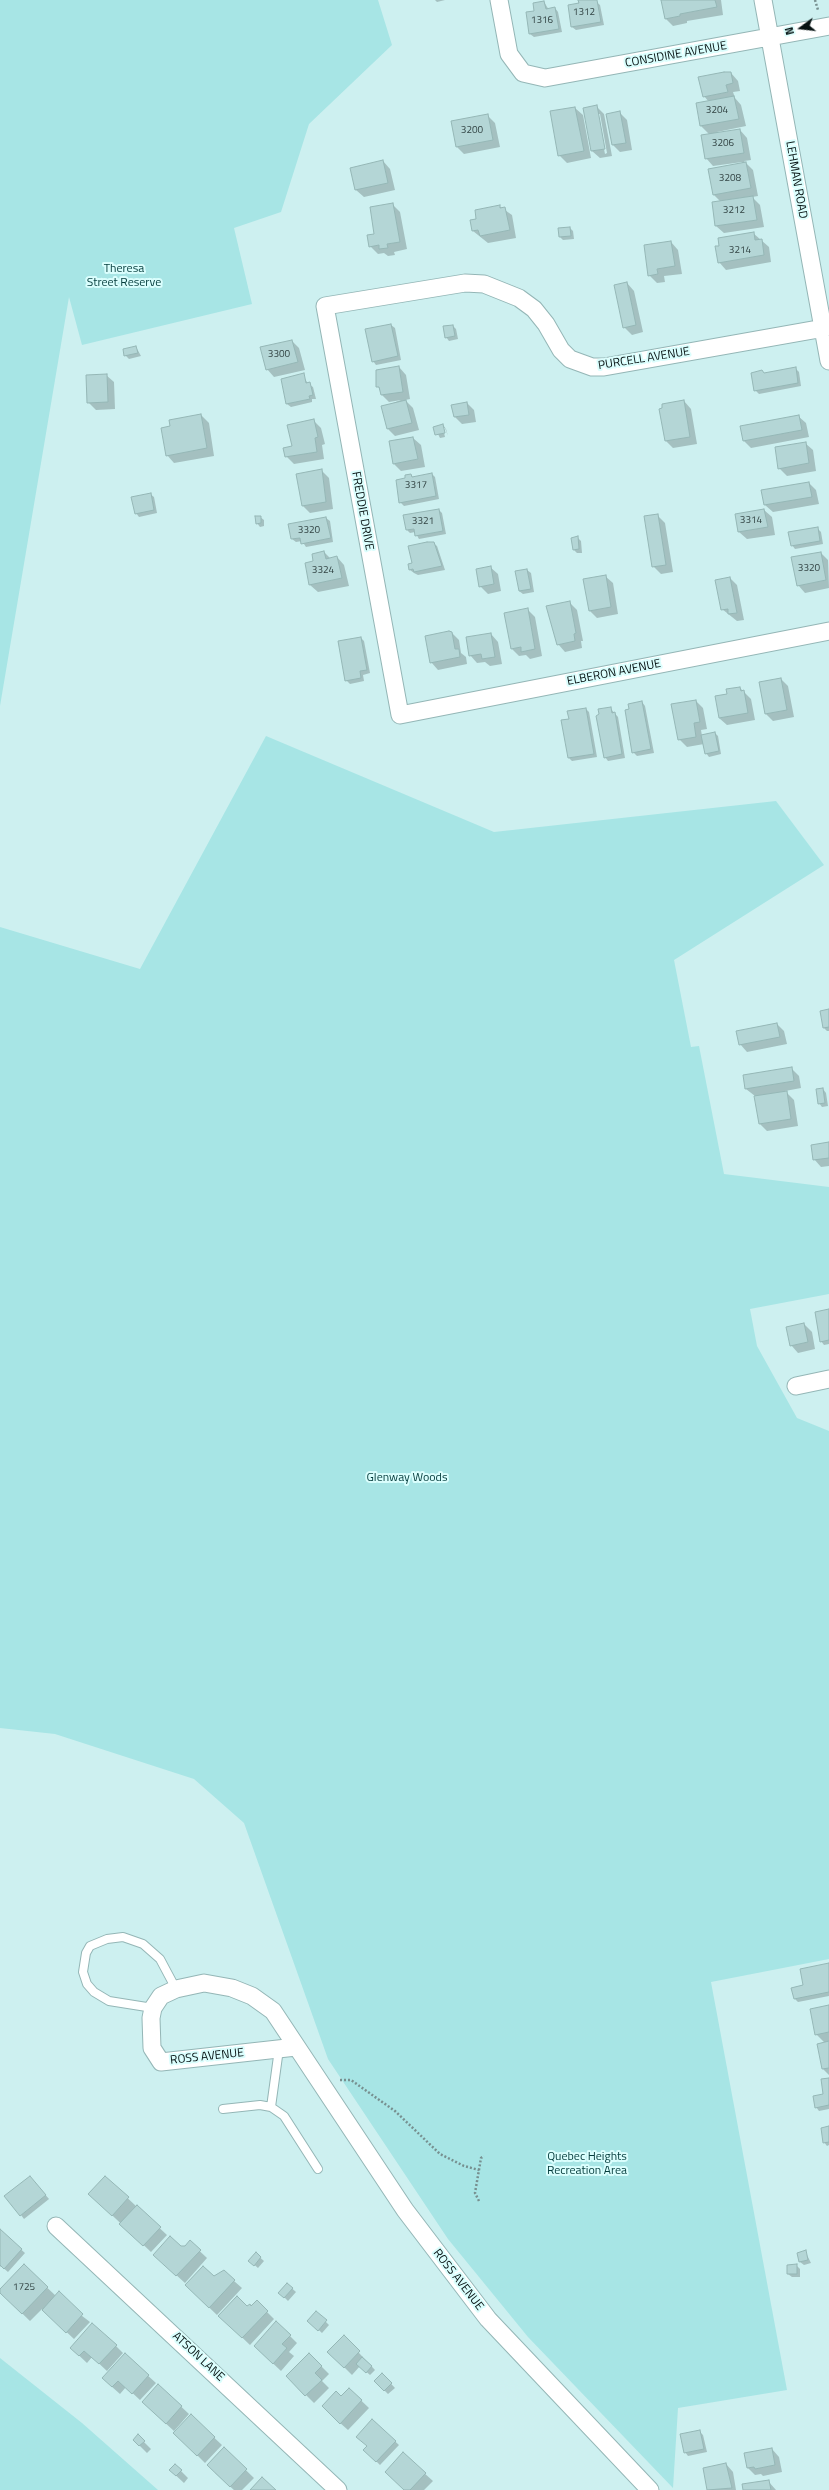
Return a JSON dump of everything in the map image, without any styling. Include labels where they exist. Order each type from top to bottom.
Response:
[{"type":"street","name":"CONSIDINE AVENUE","points":[[499,0],[509,54],[523,73],[545,78],[829,26]]},
{"type":"street","name":"LEHMAN ROAD","points":[[763,0],[826,328],[829,361]]},
{"type":"street","name":"PURCELL AVENUE","points":[[325,306],[465,283],[484,284],[502,290],[529,306],[546,324],[561,350],[570,359],[592,367],[612,366],[826,328]]},
{"type":"street","name":"FREDDIE DRIVE","points":[[325,306],[400,715]]},
{"type":"street","name":"ELBERON AVENUE","points":[[400,715],[829,631]]},
{"type":"street","points":[[796,1386],[829,1379]]},
{"type":"street","name":"ROSS AVENUE","points":[[287,2048],[161,2062],[152,2048],[151,2018],[153,2008],[161,1996],[176,1989],[204,1983],[232,1988],[252,1996],[272,2011],[287,2048],[405,2210],[488,2319],[650,2490]]},
{"type":"street","name":"ATSON LANE","points":[[56,2226],[338,2490]]},
{"type":"lane","points":[[153,2008],[109,2001],[94,1992],[87,1984],[83,1972],[86,1953],[90,1946],[107,1939],[123,1937],[143,1944],[160,1959],[176,1989]]},
{"type":"lane","points":[[271,2107],[287,2048]]},
{"type":"lane","points":[[223,2109],[260,2105],[271,2107],[284,2116],[318,2169]]},
{"type":"path","points":[[815,0],[817,9]]},
{"type":"path","points":[[337,2082],[351,2080],[395,2111],[440,2154],[464,2166],[479,2170]]},
{"type":"path","points":[[479,2201],[475,2193],[479,2170],[482,2158],[484,2156]]},
{"type":"green space","name":"Theresa Street Reserve","points":[[0,0],[378,0],[392,45],[309,124],[281,212],[234,228],[252,304],[82,345],[69,297],[0,706]]},
{"type":"green space","name":"Glenway Woods","points":[[266,736],[494,832],[776,801],[824,865],[674,960],[691,1047],[699,1046],[724,1174],[829,1187],[829,1294],[750,1309],[757,1346],[797,1418],[829,1431],[829,1959],[711,1982],[787,2390],[678,2408],[673,2488],[528,2337],[448,2239],[328,2059],[244,1823],[194,1779],[55,1734],[0,1728],[0,927],[140,969]]},
{"type":"green space","points":[[0,2358],[82,2423],[158,2490],[0,2490]]},
{"type":"building","points":[[578,0],[597,0],[601,22],[571,27],[568,5],[579,3]]},
{"type":"building","points":[[661,0],[715,0],[717,7],[680,14],[680,16],[665,19]]},
{"type":"building","points":[[544,1],[546,9],[555,7],[559,29],[529,34],[526,12],[534,11],[533,3]]},
{"type":"building","points":[[731,72],[733,83],[726,85],[728,92],[703,97],[698,77]]},
{"type":"building","points":[[734,96],[739,119],[700,126],[696,103]]},
{"type":"building","points":[[597,105],[605,149],[591,151],[583,108]]},
{"type":"building","points":[[575,107],[584,151],[558,156],[550,111]]},
{"type":"building","points":[[620,111],[626,143],[612,145],[606,114]]},
{"type":"building","points":[[488,114],[493,140],[456,147],[451,121]]},
{"type":"building","points":[[740,129],[744,153],[705,159],[701,135]]},
{"type":"building","points":[[383,160],[388,183],[355,190],[350,168]]},
{"type":"building","points":[[746,162],[751,188],[713,195],[708,169]]},
{"type":"building","points":[[753,196],[757,220],[715,226],[712,202]]},
{"type":"building","points":[[393,203],[400,242],[387,244],[388,248],[379,249],[379,245],[369,247],[367,235],[374,234],[370,207]]},
{"type":"building","points":[[500,205],[500,208],[505,207],[510,230],[480,236],[478,230],[472,231],[470,220],[476,219],[475,210]]},
{"type":"building","points":[[570,227],[571,236],[559,237],[558,228]]},
{"type":"building","points":[[754,232],[755,240],[762,239],[764,255],[718,263],[715,246],[719,246],[718,238]]},
{"type":"building","points":[[671,241],[675,266],[657,269],[658,274],[648,276],[644,245]]},
{"type":"building","points":[[627,282],[636,325],[623,328],[614,285]]},
{"type":"building","points":[[391,324],[398,356],[372,362],[365,329]]},
{"type":"building","points":[[453,325],[455,336],[445,338],[443,326]]},
{"type":"building","points":[[292,340],[298,362],[266,370],[260,347]]},
{"type":"building","points":[[136,346],[138,353],[124,356],[123,349]]},
{"type":"building","points":[[399,366],[403,392],[381,395],[379,387],[376,387],[376,370]]},
{"type":"building","points":[[796,367],[798,383],[754,391],[751,373],[762,370],[764,373]]},
{"type":"building","points":[[304,373],[306,383],[310,382],[313,395],[309,396],[310,399],[286,404],[281,379]]},
{"type":"building","points":[[107,374],[108,402],[87,403],[86,375]]},
{"type":"building","points":[[406,400],[412,423],[387,429],[381,406]]},
{"type":"building","points":[[684,400],[690,437],[665,441],[659,409],[662,408],[662,404]]},
{"type":"building","points":[[467,402],[469,415],[454,417],[451,405]]},
{"type":"building","points":[[201,414],[207,448],[166,456],[161,428],[170,426],[169,420]]},
{"type":"building","points":[[799,415],[802,430],[743,441],[740,426]]},
{"type":"building","points":[[314,419],[318,437],[315,438],[317,452],[285,457],[283,448],[292,446],[287,425]]},
{"type":"building","points":[[443,424],[445,433],[435,435],[433,427]]},
{"type":"building","points":[[413,437],[418,459],[393,464],[389,441]]},
{"type":"building","points":[[806,442],[809,463],[778,469],[775,447]]},
{"type":"building","points":[[322,469],[326,502],[302,506],[296,474]]},
{"type":"building","points":[[432,473],[436,496],[399,503],[396,480],[405,478],[405,475],[411,474],[412,477]]},
{"type":"building","points":[[809,482],[812,497],[764,505],[761,490]]},
{"type":"building","points":[[151,493],[154,510],[135,514],[131,497]]},
{"type":"building","points":[[439,509],[443,531],[415,536],[414,529],[406,530],[403,515]]},
{"type":"building","points":[[764,509],[768,527],[738,532],[735,514]]},
{"type":"building","points":[[658,514],[666,565],[652,567],[644,516]]},
{"type":"building","points":[[255,516],[261,516],[261,523],[256,524]]},
{"type":"building","points":[[326,517],[331,538],[301,544],[300,538],[291,539],[288,524]]},
{"type":"building","points":[[818,527],[820,541],[791,546],[788,532]]},
{"type":"building","points":[[578,536],[579,549],[573,550],[571,538]]},
{"type":"building","points":[[434,542],[442,566],[414,572],[413,569],[409,570],[408,564],[412,563],[408,546]]},
{"type":"building","points":[[324,551],[326,559],[337,556],[342,578],[309,585],[305,563],[313,561],[312,554]]},
{"type":"building","points":[[821,552],[826,580],[797,586],[791,557]]},
{"type":"building","points":[[491,566],[494,584],[479,587],[476,569]]},
{"type":"building","points":[[527,569],[531,589],[519,591],[515,571]]},
{"type":"building","points":[[606,575],[611,607],[589,611],[583,579]]},
{"type":"building","points":[[730,577],[737,613],[728,614],[728,609],[721,610],[715,580]]},
{"type":"building","points":[[570,601],[576,633],[574,634],[575,641],[557,645],[546,606]]},
{"type":"building","points":[[528,608],[535,649],[521,652],[521,647],[511,649],[504,613]]},
{"type":"building","points":[[449,631],[452,632],[455,649],[459,649],[460,657],[430,663],[425,636]]},
{"type":"building","points":[[491,633],[495,657],[482,659],[481,654],[469,656],[466,637]]},
{"type":"building","points":[[361,637],[367,670],[360,671],[361,678],[345,681],[338,641]]},
{"type":"building","points":[[781,678],[787,710],[765,714],[759,682]]},
{"type":"building","points":[[740,687],[741,691],[744,690],[748,713],[719,718],[715,696],[727,694],[726,689]]},
{"type":"building","points":[[696,700],[700,722],[694,723],[696,737],[678,740],[671,704]]},
{"type":"building","points":[[642,701],[651,749],[632,753],[625,710],[629,709],[628,704]]},
{"type":"building","points":[[611,707],[612,713],[615,712],[622,754],[604,758],[596,716],[599,714],[598,709]]},
{"type":"building","points":[[586,708],[594,754],[568,758],[561,720],[569,719],[567,711]]},
{"type":"building","points":[[715,732],[719,751],[705,754],[701,735]]},
{"type":"building","points":[[829,1009],[829,1027],[823,1028],[820,1011]]},
{"type":"building","points":[[777,1023],[780,1037],[739,1045],[736,1031]]},
{"type":"building","points":[[792,1067],[794,1081],[745,1089],[743,1075]]},
{"type":"building","points":[[823,1088],[825,1103],[818,1104],[816,1089]]},
{"type":"building","points":[[787,1091],[791,1119],[759,1124],[754,1096]]},
{"type":"building","points":[[829,1142],[829,1158],[813,1160],[811,1145]]},
{"type":"building","points":[[829,1309],[829,1340],[820,1342],[815,1312]]},
{"type":"building","points":[[804,1323],[808,1342],[790,1346],[786,1327]]},
{"type":"building","points":[[829,1963],[829,1992],[794,1999],[791,1988],[803,1985],[800,1969]]},
{"type":"building","points":[[829,2005],[829,2032],[815,2035],[810,2009]]},
{"type":"building","points":[[829,2041],[829,2068],[822,2069],[817,2044]]},
{"type":"building","points":[[829,2078],[829,2105],[815,2108],[813,2096],[823,2094],[821,2079]]},
{"type":"building","points":[[829,2126],[829,2142],[823,2143],[821,2128]]},
{"type":"building","points":[[30,2176],[46,2195],[20,2216],[4,2196]]},
{"type":"building","points":[[105,2176],[129,2197],[112,2216],[88,2194]]},
{"type":"building","points":[[137,2205],[161,2227],[143,2246],[119,2224]]},
{"type":"building","points":[[0,2229],[22,2249],[4,2269],[0,2265]]},
{"type":"building","points":[[170,2236],[181,2246],[185,2246],[190,2240],[201,2250],[176,2276],[153,2255]]},
{"type":"building","points":[[806,2250],[808,2260],[799,2262],[797,2253]]},
{"type":"building","points":[[256,2252],[261,2257],[254,2266],[248,2261]]},
{"type":"building","points":[[24,2264],[48,2287],[22,2314],[0,2293],[0,2289]]},
{"type":"building","points":[[797,2264],[797,2274],[787,2274],[787,2265]]},
{"type":"building","points":[[203,2266],[214,2276],[224,2270],[235,2280],[209,2308],[185,2285]]},
{"type":"building","points":[[287,2283],[293,2288],[284,2298],[278,2293]]},
{"type":"building","points":[[59,2291],[83,2314],[66,2333],[42,2310]]},
{"type":"building","points":[[237,2296],[247,2306],[250,2304],[251,2306],[257,2300],[268,2311],[242,2338],[218,2316]]},
{"type":"building","points":[[316,2311],[327,2320],[318,2331],[307,2321]]},
{"type":"building","points":[[276,2321],[291,2335],[282,2344],[287,2348],[273,2364],[254,2346]]},
{"type":"building","points":[[92,2323],[117,2345],[99,2364],[84,2351],[79,2356],[70,2348]]},
{"type":"building","points":[[344,2335],[360,2351],[344,2368],[327,2352]]},
{"type":"building","points":[[125,2353],[149,2375],[132,2394],[118,2381],[112,2387],[102,2378]]},
{"type":"building","points":[[309,2353],[322,2366],[315,2373],[322,2380],[305,2396],[286,2376]]},
{"type":"building","points":[[362,2357],[372,2366],[366,2373],[356,2364]]},
{"type":"building","points":[[382,2373],[392,2383],[384,2391],[374,2381]]},
{"type":"building","points":[[158,2384],[182,2406],[166,2424],[142,2402]]},
{"type":"building","points":[[349,2388],[362,2400],[340,2424],[322,2406],[336,2391],[341,2396]]},
{"type":"building","points":[[191,2414],[215,2437],[197,2456],[173,2433]]},
{"type":"building","points":[[372,2419],[396,2441],[376,2462],[363,2450],[367,2446],[356,2437]]},
{"type":"building","points":[[700,2430],[704,2449],[684,2453],[680,2434]]},
{"type":"building","points":[[138,2434],[145,2441],[139,2446],[133,2440]]},
{"type":"building","points":[[224,2447],[247,2469],[230,2487],[207,2465]]},
{"type":"building","points":[[772,2448],[775,2465],[755,2469],[754,2467],[747,2468],[744,2453]]},
{"type":"building","points":[[403,2452],[426,2473],[410,2490],[404,2490],[385,2472]]},
{"type":"building","points":[[726,2463],[732,2488],[707,2490],[703,2468]]},
{"type":"building","points":[[175,2464],[182,2470],[176,2476],[169,2470]]},
{"type":"building","points":[[262,2477],[276,2490],[250,2490]]},
{"type":"building","points":[[769,2480],[771,2490],[743,2490],[742,2484]]},
{"type":"park label","name":"Quebec Heights Recreation Area","points":[[587,2164]]}]
